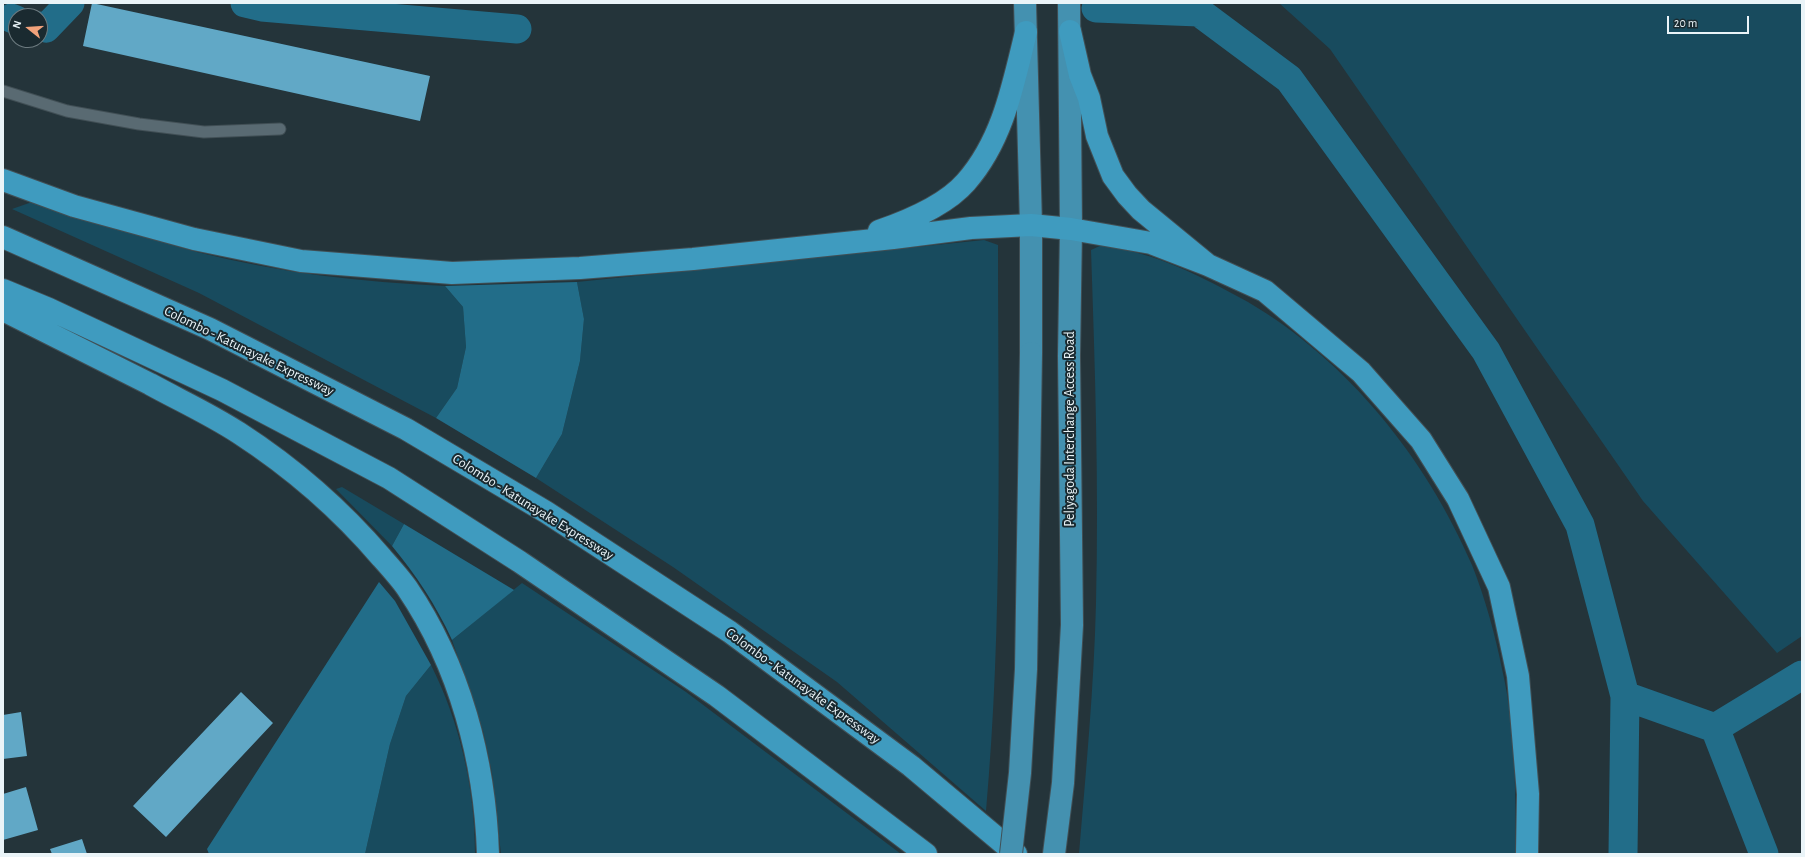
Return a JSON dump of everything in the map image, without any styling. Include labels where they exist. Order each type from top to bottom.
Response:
[{"type":"highway","points":[[1011,854],[1020,773],[1026,669],[1031,353],[1031,225],[1025,3]]},
{"type":"highway","name":"Peliyagoda Interchange Access Road","points":[[1054,854],[1062,783],[1072,625],[1069,356],[1072,229],[1069,3]]},
{"type":"highway","points":[[1070,31],[1080,74],[1089,98],[1097,136],[1113,176],[1127,195],[1141,210],[1208,266]]},
{"type":"highway","points":[[824,246],[875,233],[915,218],[940,203],[966,182],[989,149],[1008,107],[1026,32]]},
{"type":"highway","points":[[3,180],[74,206],[194,238],[301,261],[452,273],[580,268],[824,246],[971,228],[1031,225],[1072,229],[1151,243],[1265,291],[1361,372],[1420,440],[1458,499],[1499,587],[1518,676],[1528,794],[1527,854]]},
{"type":"highway","name":"Colombo - Katunayake Expressway","points":[[3,237],[210,329],[406,429],[546,512],[730,632],[911,766],[1016,854]]},
{"type":"highway","points":[[3,290],[49,309],[222,390],[389,478],[520,562],[717,696],[926,854]]},
{"type":"highway","points":[[3,310],[169,394],[238,432],[273,456],[316,490],[357,529],[406,587],[427,620],[462,701],[478,760],[484,800],[488,854]]},
{"type":"lane","points":[[3,91],[67,111],[139,124],[204,132],[280,130]]},
{"type":"shaded area","points":[[1279,3],[1802,3],[1802,636],[1777,653],[1643,501],[1330,49]]},
{"type":"shaded area","points":[[32,202],[197,252],[259,266],[352,279],[445,286],[463,307],[466,347],[457,388],[436,418],[199,293],[12,209]]},
{"type":"shaded area","points":[[984,240],[998,245],[999,386],[995,670],[986,811],[837,682],[673,567],[536,478],[562,434],[580,361],[584,319],[577,282]]},
{"type":"shaded area","points":[[1102,245],[1142,254],[1195,274],[1248,302],[1284,326],[1319,353],[1351,383],[1407,450],[1432,487],[1453,525],[1472,565],[1493,629],[1507,692],[1513,738],[1515,784],[1515,854],[1079,854],[1092,697],[1097,559],[1097,471],[1091,250]]},
{"type":"shaded area","points":[[577,282],[584,319],[580,361],[562,434],[536,478],[436,418],[457,388],[466,347],[463,307],[445,286]]},
{"type":"shaded area","points":[[342,487],[404,524],[392,546],[336,489]]},
{"type":"shaded area","points":[[404,524],[514,590],[452,640],[425,591],[392,546]]},
{"type":"shaded area","points":[[379,582],[395,601],[431,665],[406,696],[390,744],[365,854],[209,854],[207,849]]},
{"type":"shaded area","points":[[522,583],[686,692],[901,854],[501,854],[492,773],[483,731],[452,640]]},
{"type":"shaded area","points":[[431,665],[450,710],[464,756],[472,805],[475,854],[365,854],[390,744],[406,696]]},
{"type":"building","points":[[92,3],[430,76],[420,121],[83,46]]},
{"type":"building","points":[[241,692],[273,723],[166,837],[133,806]]},
{"type":"building","points":[[21,712],[27,756],[3,759],[3,715]]},
{"type":"building","points":[[26,787],[38,830],[3,840],[3,794]]},
{"type":"building","points":[[82,839],[87,854],[52,854],[50,849]]},
{"type":"waterway","points":[[48,26],[70,3]]},
{"type":"waterway","points":[[245,3],[262,7],[517,29]]},
{"type":"waterway","points":[[1096,8],[1199,12],[1289,79],[1486,351],[1580,525],[1625,696],[1715,728],[1802,675]]},
{"type":"waterway","points":[[1623,854],[1625,696]]},
{"type":"waterway","points":[[1715,728],[1764,854]]}]
